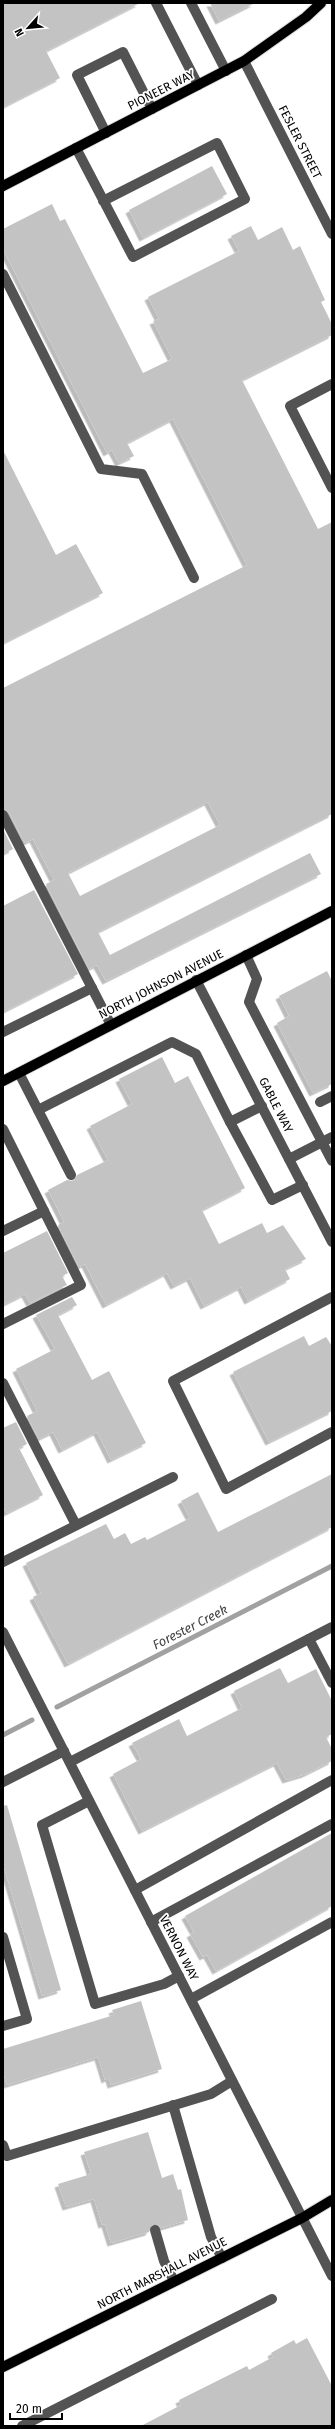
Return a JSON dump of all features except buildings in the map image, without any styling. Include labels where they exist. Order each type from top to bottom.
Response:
[{"type":"main road","name":"PIONEER WAY","points":[[3,186],[244,61],[316,5]]},
{"type":"main road","name":"NORTH JOHNSON AVENUE","points":[[3,1081],[332,911]]},
{"type":"main road","name":"NORTH MARSHALL AVENUE","points":[[3,2367],[302,2218],[332,2200]]},
{"type":"street","points":[[156,3],[198,85]]},
{"type":"street","points":[[192,3],[226,71]]},
{"type":"street","points":[[106,133],[77,75],[123,52],[152,109]]},
{"type":"street","name":"FESLER STREET","points":[[244,61],[332,234]]},
{"type":"street","points":[[76,148],[103,201],[133,257],[246,199],[217,143],[103,201]]},
{"type":"street","points":[[3,274],[101,469],[142,474],[194,578]]},
{"type":"street","points":[[332,384],[290,406],[332,488]]},
{"type":"street","points":[[3,815],[111,1025]]},
{"type":"street","points":[[246,955],[257,978],[249,1002],[332,1161]]},
{"type":"street","name":"GABLE WAY","points":[[196,980],[332,1242]]},
{"type":"street","points":[[3,1032],[92,988]]},
{"type":"street","points":[[38,1110],[172,1042],[196,1054],[230,1122],[272,1200],[303,1185]]},
{"type":"street","points":[[19,1073],[71,1175]]},
{"type":"street","points":[[320,1102],[332,1096]]},
{"type":"street","points":[[230,1122],[262,1106]]},
{"type":"street","points":[[3,1129],[81,1285],[3,1324]]},
{"type":"street","points":[[289,1159],[332,1137]]},
{"type":"street","points":[[3,1231],[44,1210]]},
{"type":"street","points":[[332,1297],[173,1381],[226,1489],[332,1432]]},
{"type":"street","points":[[3,1383],[76,1525]]},
{"type":"street","points":[[3,1562],[173,1477]]},
{"type":"street","points":[[70,1762],[332,1627]]},
{"type":"street","name":"VERNON WAY","points":[[3,1632],[6,1643],[70,1762],[332,2276]]},
{"type":"street","points":[[309,1639],[332,1683]]},
{"type":"street","points":[[3,1782],[64,1751]]},
{"type":"street","points":[[135,1890],[332,1780]]},
{"type":"street","points":[[89,1801],[42,1825],[95,2004],[164,1984],[179,1976]]},
{"type":"street","points":[[151,1922],[332,1824]]},
{"type":"street","points":[[191,1999],[332,1922]]},
{"type":"street","points":[[3,1937],[27,2019],[3,2026]]},
{"type":"street","points":[[3,2145],[7,2156],[211,2094],[232,2082]]},
{"type":"street","points":[[173,2105],[211,2237],[222,2258]]},
{"type":"street","points":[[155,2230],[164,2261],[174,2281]]},
{"type":"street","points":[[22,2426],[272,2299]]},
{"type":"waterway","name":"Forester Creek","points":[[57,1707],[332,1566]]},
{"type":"waterway","name":"Forester Creek","points":[[3,1735],[32,1720]]}]
